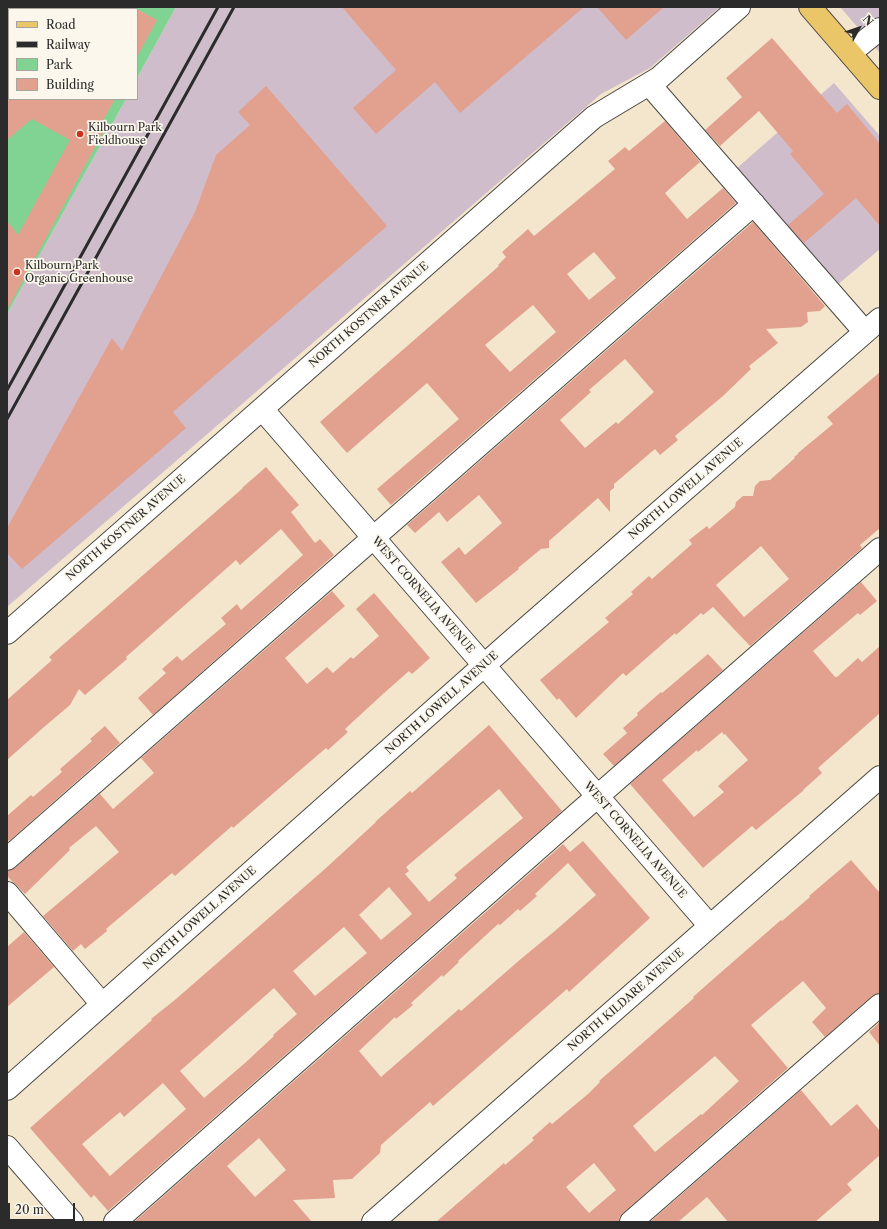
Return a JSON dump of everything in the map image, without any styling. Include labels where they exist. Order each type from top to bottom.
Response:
[{"type":"main road","points":[[810,7],[880,88]]},
{"type":"street","name":"NORTH KOSTNER AVENUE","points":[[7,633],[594,117],[659,78],[739,7]]},
{"type":"street","points":[[850,53],[880,29]]},
{"type":"street","points":[[649,84],[754,204],[873,325]]},
{"type":"street","points":[[7,859],[374,539],[754,204]]},
{"type":"street","name":"NORTH LOWELL AVENUE","points":[[7,1090],[484,666],[873,325]]},
{"type":"street","name":"WEST CORNELIA AVENUE","points":[[262,409],[710,926]]},
{"type":"street","points":[[115,1222],[880,549]]},
{"type":"street","name":"NORTH KILDARE AVENUE","points":[[373,1222],[880,778]]},
{"type":"street","points":[[7,893],[102,1004]]},
{"type":"street","points":[[631,1222],[880,1005]]},
{"type":"street","points":[[7,1147],[72,1222]]},
{"type":"shaded area","points":[[176,7],[720,7],[650,68],[601,94],[7,607],[7,314],[125,100],[138,100],[138,76]]},
{"type":"shaded area","points":[[840,7],[880,7],[880,53]]},
{"type":"shaded area","points":[[834,83],[880,136],[880,249],[830,291],[729,175]]},
{"type":"green space","points":[[7,7],[176,7],[138,76],[138,8],[8,8],[8,100],[125,100],[7,314]]},
{"type":"building","points":[[342,7],[584,7],[460,113],[435,82],[376,134],[353,108],[396,70]]},
{"type":"building","points":[[597,7],[664,7],[626,40]]},
{"type":"building","points":[[138,10],[157,20],[138,55]]},
{"type":"building","points":[[772,38],[837,113],[847,104],[880,144],[880,226],[856,198],[804,243],[788,225],[824,194],[790,154],[793,151],[759,111],[720,146],[705,130],[742,97],[726,78]]},
{"type":"building","points":[[266,86],[387,226],[173,412],[186,428],[22,569],[7,553],[7,528],[112,338],[122,351],[195,212],[216,155],[250,125],[238,112]]},
{"type":"building","points":[[7,99],[114,100],[101,124],[106,127],[7,310],[7,221],[18,235],[70,140],[32,119],[7,140]]},
{"type":"building","points":[[665,121],[700,162],[665,193],[687,219],[723,188],[736,203],[391,505],[377,489],[459,419],[427,383],[347,453],[320,422],[499,266],[498,265],[506,257],[502,252],[528,229],[534,236],[615,169],[608,161],[625,147],[629,151]],"holes":[[[594,252],[616,278],[589,300],[567,274]],[[533,305],[556,332],[510,372],[485,345]]]},
{"type":"building","points":[[753,222],[825,306],[820,311],[807,312],[808,322],[801,327],[766,329],[778,343],[749,366],[751,369],[723,396],[675,436],[678,440],[660,455],[655,449],[614,484],[614,488],[610,491],[610,512],[598,498],[549,541],[549,548],[541,549],[518,568],[519,569],[476,603],[441,562],[459,547],[465,555],[502,523],[479,495],[447,522],[439,512],[415,533],[407,525]],"holes":[[[625,359],[654,392],[618,424],[616,422],[585,448],[560,420],[591,392],[589,390]]]},
{"type":"building","points":[[880,372],[880,528],[860,545],[862,548],[750,646],[713,607],[703,615],[701,613],[676,635],[675,633],[626,676],[623,673],[576,718],[559,698],[557,700],[540,680],[609,622],[605,618],[633,594],[631,592],[649,576],[652,579],[692,544],[689,540],[707,526],[709,529],[735,507],[736,502],[743,496],[753,496],[755,486],[760,481],[770,480],[795,458],[794,457],[798,453],[833,424],[827,417]],"holes":[[[761,546],[789,579],[744,617],[716,585]]]},
{"type":"building","points":[[266,467],[299,505],[291,512],[315,543],[320,539],[334,555],[153,715],[138,698],[166,673],[162,669],[177,656],[182,661],[226,624],[221,618],[237,604],[241,610],[303,555],[281,529],[240,565],[236,560],[85,695],[79,689],[70,705],[7,760],[7,700],[52,660],[49,657]]},
{"type":"building","points":[[861,582],[877,601],[860,615],[858,613],[813,651],[835,677],[837,677],[858,658],[862,662],[880,646],[880,713],[818,768],[822,773],[804,790],[756,830],[752,826],[703,868],[630,784]],"holes":[[[722,732],[724,735],[725,734],[748,760],[718,786],[724,792],[694,817],[662,780],[697,750],[698,752]]]},
{"type":"building","points":[[332,591],[345,606],[285,658],[307,684],[327,667],[333,673],[351,657],[353,659],[379,636],[356,609],[374,593],[430,658],[412,674],[409,671],[345,729],[348,732],[328,750],[326,748],[233,828],[232,826],[175,876],[172,873],[106,929],[107,931],[85,949],[81,944],[73,951],[43,916],[119,852],[96,826],[69,848],[70,850],[25,894],[7,876],[7,871],[15,868],[100,794],[113,809],[154,773],[141,758]]},
{"type":"building","points":[[708,654],[723,670],[614,766],[603,754],[627,733],[623,728],[638,715],[637,713],[661,692],[662,693]]},
{"type":"building","points":[[489,725],[562,811],[108,1211],[94,1195],[91,1198],[30,1128],[152,1020],[151,1019],[326,868],[410,791],[412,793]],"holes":[[[499,789],[523,818],[454,875],[457,878],[429,902],[405,874],[409,871],[406,867]],[[389,887],[412,914],[381,940],[359,915]],[[344,927],[367,953],[315,996],[293,971]],[[274,988],[297,1014],[245,1063],[204,1098],[180,1071]],[[163,1083],[186,1109],[110,1176],[82,1144],[120,1112],[124,1117]]]},
{"type":"building","points":[[105,726],[120,743],[9,841],[7,839],[7,816],[31,795],[33,797],[62,772],[60,769],[92,741],[90,739]]},
{"type":"building","points":[[583,841],[650,918],[569,992],[567,989],[433,1106],[430,1102],[381,1145],[380,1153],[352,1179],[333,1180],[335,1198],[293,1200],[312,1222],[134,1222],[563,844],[570,852]],"holes":[[[568,863],[596,895],[461,1011],[459,1009],[381,1077],[359,1051],[395,1017],[396,1019],[413,1005],[411,1003],[442,975],[443,977],[498,924],[500,925],[518,909],[520,911],[537,896],[535,894]],[[259,1138],[286,1170],[255,1197],[227,1166]]]},
{"type":"building","points":[[851,860],[880,893],[880,993],[872,996],[825,1037],[812,1022],[826,1008],[803,981],[751,1025],[788,1068],[623,1213],[619,1218],[619,1222],[436,1222],[504,1163],[505,1165],[534,1140],[532,1138],[550,1122],[552,1124],[588,1094],[600,1082],[599,1081],[694,998],[693,997],[711,981],[781,920],[782,921],[810,897],[809,896]],"holes":[[[715,1056],[739,1081],[702,1115],[701,1114],[655,1152],[633,1126]],[[594,1163],[616,1190],[589,1213],[566,1187]]]},
{"type":"building","points":[[24,932],[54,967],[7,1007],[7,947]]},
{"type":"building","points":[[880,1022],[880,1046],[869,1032]]},
{"type":"building","points":[[801,1090],[831,1126],[857,1104],[880,1131],[880,1155],[847,1184],[852,1190],[815,1222],[728,1222],[707,1197],[678,1222],[650,1222]]},
{"type":"railway","points":[[7,390],[218,7]]},
{"type":"railway","points":[[7,419],[234,7]]},
{"type":"place","name":"Kilbourn Park Fieldhouse","points":[[80,134]]},
{"type":"place","name":"Kilbourn Park Organic Greenhouse","points":[[17,272]]}]
